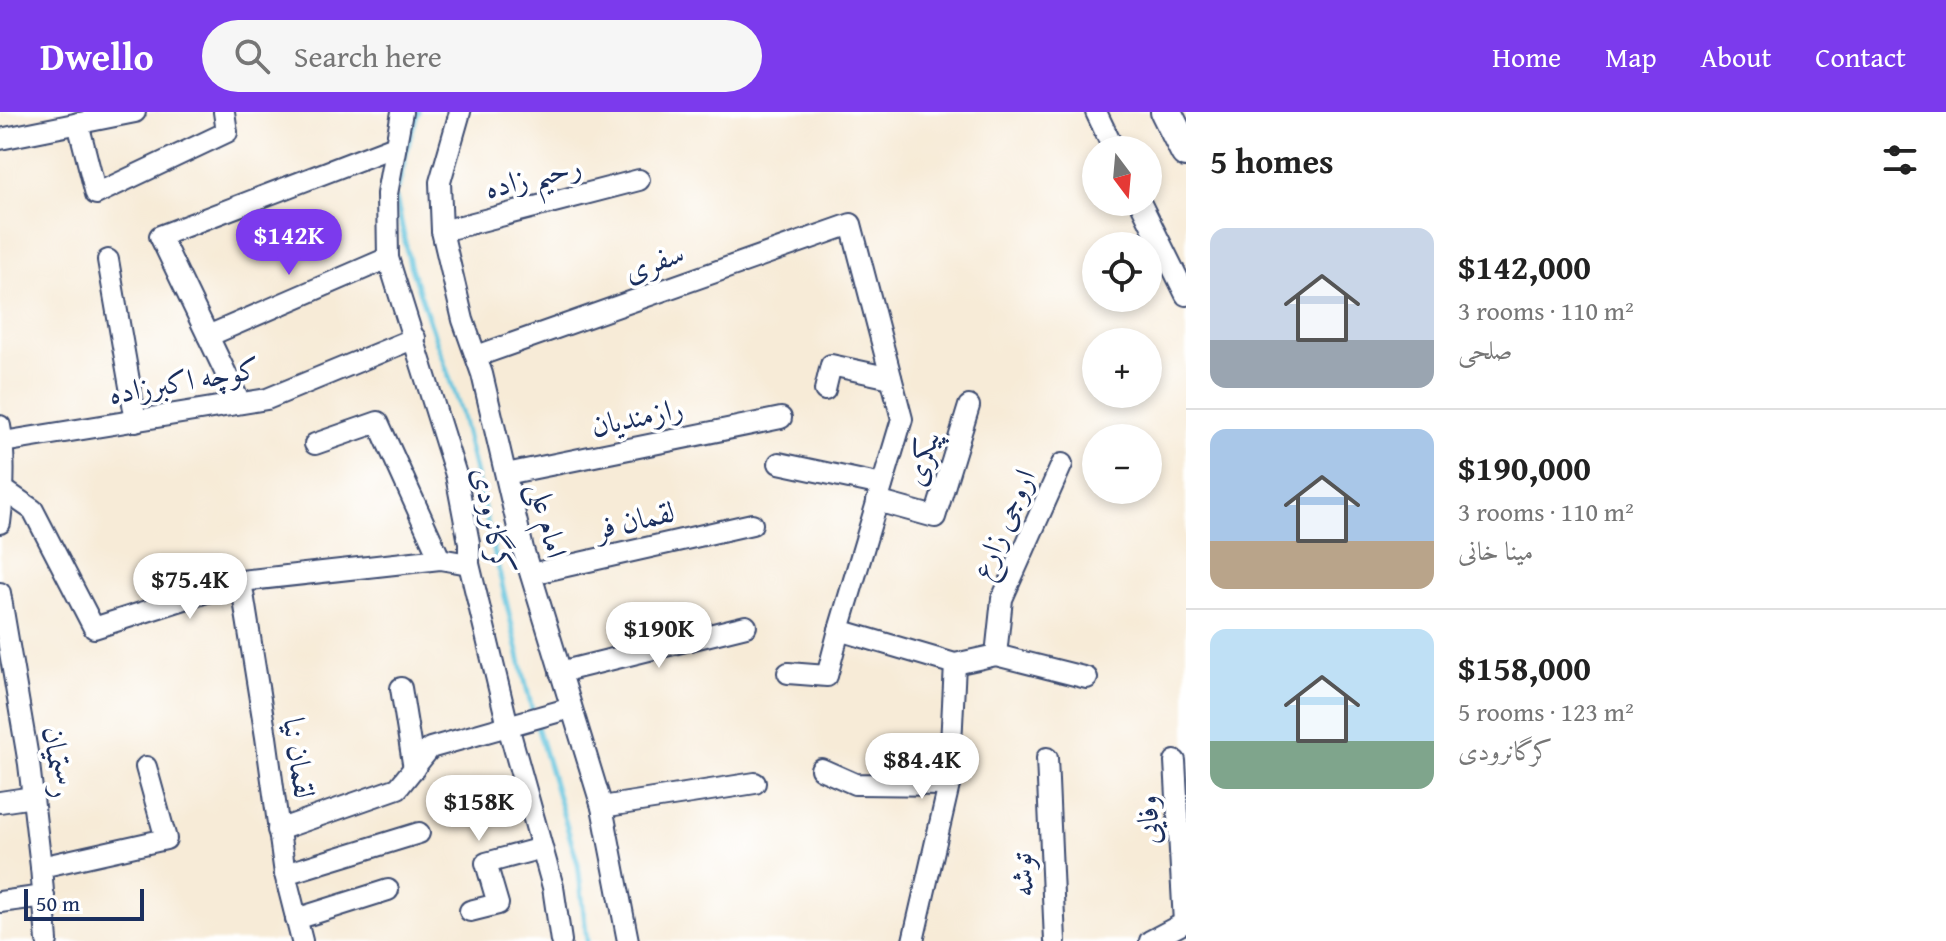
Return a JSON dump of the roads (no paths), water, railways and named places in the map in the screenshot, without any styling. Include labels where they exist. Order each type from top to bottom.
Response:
[{"type":"highway","points":[[1166,112],[1186,152]]},
{"type":"street","points":[[0,139],[135,112]]},
{"type":"street","points":[[78,123],[96,194],[227,132],[224,112]]},
{"type":"street","name":"کرگانرودی","points":[[402,112],[387,194],[388,258],[456,475],[469,543],[469,564],[508,726],[553,887],[561,941]]},
{"type":"street","name":"امام علی","points":[[460,112],[440,182],[442,231],[463,320],[477,356],[523,549],[602,807],[628,941]]},
{"type":"street","points":[[1096,112],[1107,136]]},
{"type":"street","points":[[240,403],[160,236],[395,146]]},
{"type":"street","name":"رحیم زاده","points":[[442,231],[639,180]]},
{"type":"street","points":[[1147,216],[1186,295]]},
{"type":"street","name":"سفری","points":[[477,356],[851,224],[891,378]]},
{"type":"street","points":[[208,336],[388,258]]},
{"type":"street","points":[[108,260],[136,421]]},
{"type":"street","name":"کوچه اکبرزاده","points":[[2,434],[136,421],[267,399],[415,338]]},
{"type":"street","points":[[788,673],[827,676],[902,419],[891,378],[831,365],[825,390]]},
{"type":"street","name":"پیکری","points":[[880,493],[935,517],[969,406]]},
{"type":"street","name":"رازمندیان","points":[[506,474],[781,418]]},
{"type":"street","points":[[315,444],[378,422],[440,559]]},
{"type":"street","points":[[0,523],[2,434]]},
{"type":"street","points":[[779,463],[880,493]]},
{"type":"street","name":"اروجی زارع","points":[[996,655],[1002,599],[1062,464]]},
{"type":"street","points":[[2,490],[33,510],[94,628],[241,581],[440,559],[469,564]]},
{"type":"street","name":"لقمان فر","points":[[531,574],[752,524]]},
{"type":"street","name":"لقمان نیا","points":[[241,581],[285,874],[302,941]]},
{"type":"street","name":"رستمیان","points":[[0,599],[9,704],[33,797],[47,941]]},
{"type":"street","points":[[560,672],[746,626]]},
{"type":"street","points":[[839,630],[955,664],[996,655],[1087,678]]},
{"type":"street","points":[[913,941],[949,785],[955,664]]},
{"type":"street","points":[[401,688],[414,769]]},
{"type":"street","points":[[278,830],[398,788],[430,748],[571,708]]},
{"type":"street","name":"توشه","points":[[1047,758],[1055,941]]},
{"type":"street","name":"وفایی","points":[[1175,761],[1185,923]]},
{"type":"street","points":[[41,867],[166,839],[146,767]]},
{"type":"street","points":[[821,769],[855,784],[949,785]]},
{"type":"street","points":[[602,807],[755,783]]},
{"type":"street","points":[[0,802],[33,797]]},
{"type":"street","points":[[285,874],[419,833]]},
{"type":"street","points":[[470,911],[498,904],[486,863],[542,848]]},
{"type":"street","points":[[296,919],[388,890]]},
{"type":"street","points":[[0,902],[44,896]]},
{"type":"street","points":[[1150,941],[1185,923]]},
{"type":"waterway","points":[[398,188],[418,112]]},
{"type":"waterway","points":[[396,198],[410,265],[461,412],[533,714]]},
{"type":"waterway","points":[[536,723],[578,864],[587,941]]}]
